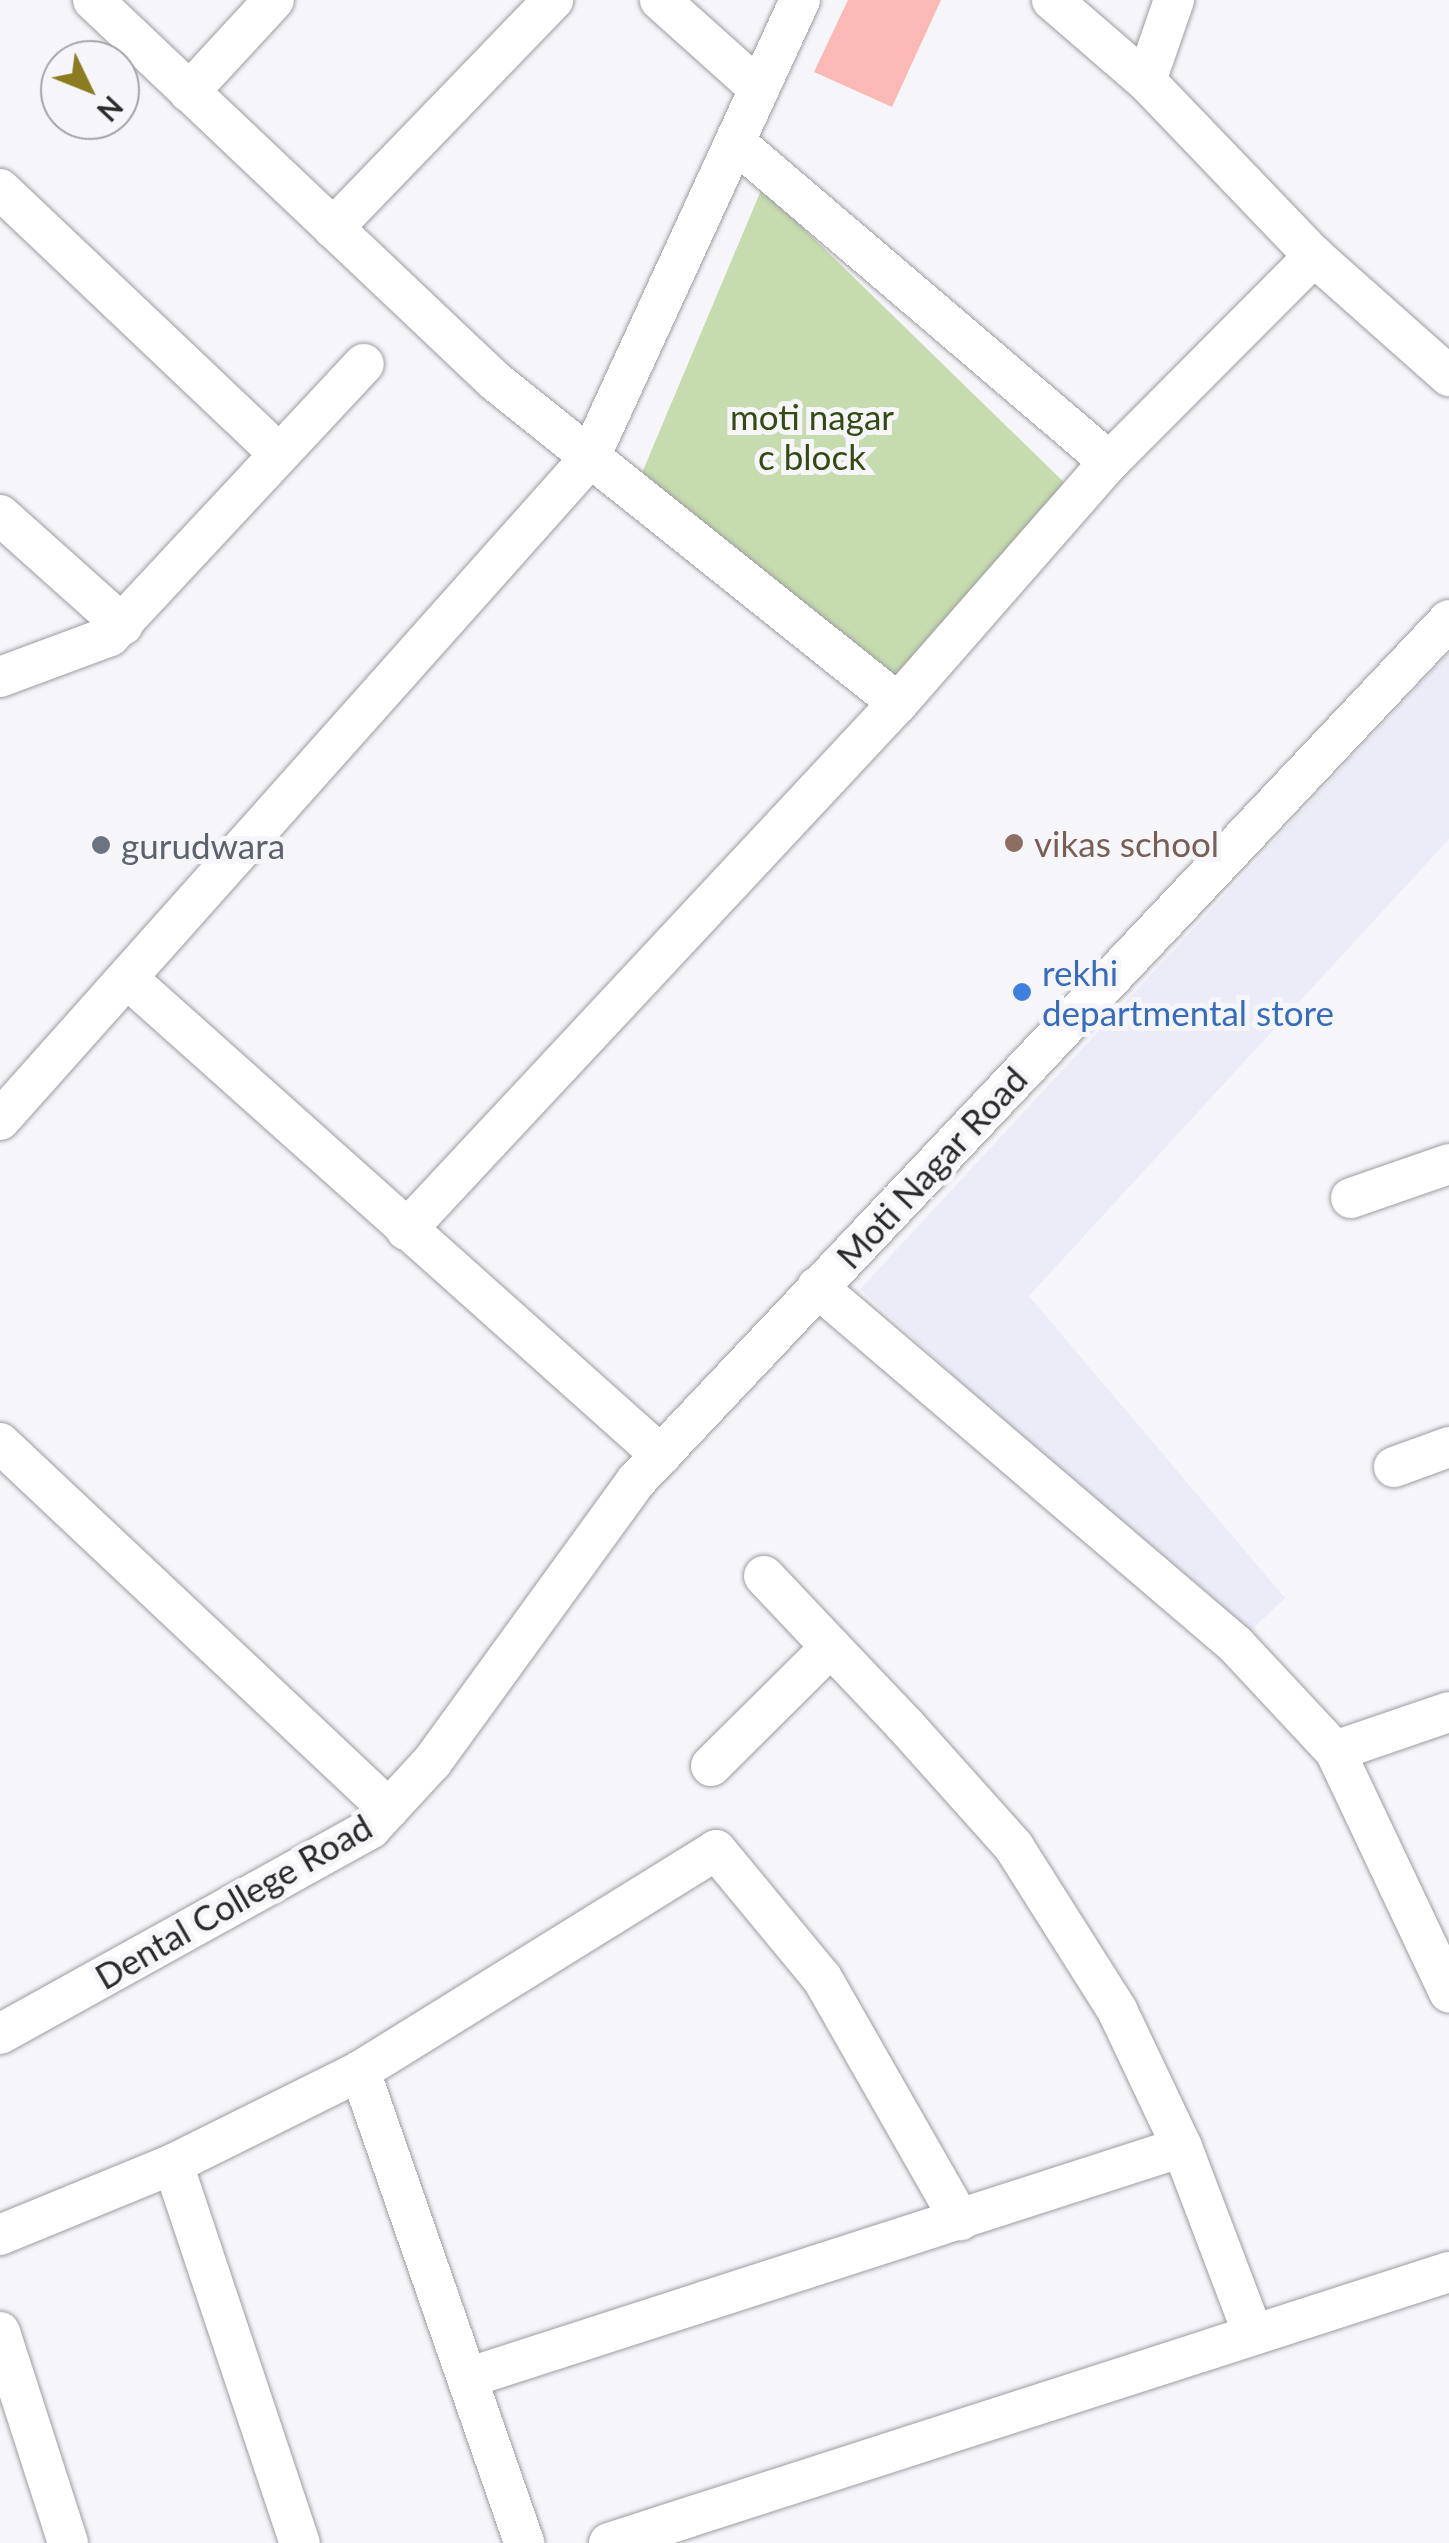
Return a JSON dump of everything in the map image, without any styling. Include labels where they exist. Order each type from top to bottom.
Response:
[{"type":"street","points":[[93,0],[334,228],[589,460],[898,702]]},
{"type":"street","points":[[188,92],[274,0]]},
{"type":"street","points":[[334,228],[552,0]]},
{"type":"street","points":[[660,0],[757,87]]},
{"type":"street","points":[[0,1120],[589,460],[800,0]]},
{"type":"street","points":[[1052,0],[1146,81],[1314,256],[1449,376]]},
{"type":"street","points":[[1146,81],[1174,0]]},
{"type":"street","points":[[736,143],[1110,462]]},
{"type":"street","points":[[0,189],[277,452]]},
{"type":"street","points":[[406,1230],[898,702],[1110,462],[1314,256]]},
{"type":"street","points":[[0,676],[97,643],[123,625],[277,452],[364,364]]},
{"type":"street","points":[[0,515],[123,625]]},
{"type":"street","name":"Moti Nagar Road","points":[[661,1454],[1449,620]]},
{"type":"street","points":[[128,978],[661,1454]]},
{"type":"street","points":[[1351,1198],[1449,1164]]},
{"type":"street","points":[[817,1287],[1236,1645],[1336,1751],[1448,1985]]},
{"type":"street","points":[[0,1443],[388,1809]]},
{"type":"street","points":[[1394,1467],[1449,1447]]},
{"type":"street","name":"Dental College Road","points":[[0,2034],[371,1828],[432,1762],[661,1454]]},
{"type":"street","points":[[764,1576],[1014,1848],[1117,2010],[1182,2146],[1253,2334]]},
{"type":"street","points":[[711,1766],[831,1647]]},
{"type":"street","points":[[1336,1751],[1449,1712]]},
{"type":"street","points":[[0,2235],[173,2164],[360,2071],[716,1850],[822,1978],[960,2220]]},
{"type":"street","points":[[360,2071],[524,2543]]},
{"type":"street","points":[[467,2378],[1182,2146]]},
{"type":"street","points":[[173,2164],[300,2543]]},
{"type":"street","points":[[610,2543],[1449,2272]]},
{"type":"street","points":[[0,2332],[68,2543]]},
{"type":"shaded area","points":[[1449,652],[1449,839],[1029,1296],[1285,1598],[1241,1640],[860,1289]]},
{"type":"green space","name":"moti nagar c block","points":[[762,188],[1076,494],[908,689],[639,480]]},
{"type":"building","points":[[848,0],[941,0],[892,107],[814,72]]},
{"type":"place","name":"vikas school","points":[[1014,843]]},
{"type":"place","name":"gurudwara","points":[[101,845]]},
{"type":"place","name":"rekhi departmental store","points":[[1022,992]]}]
